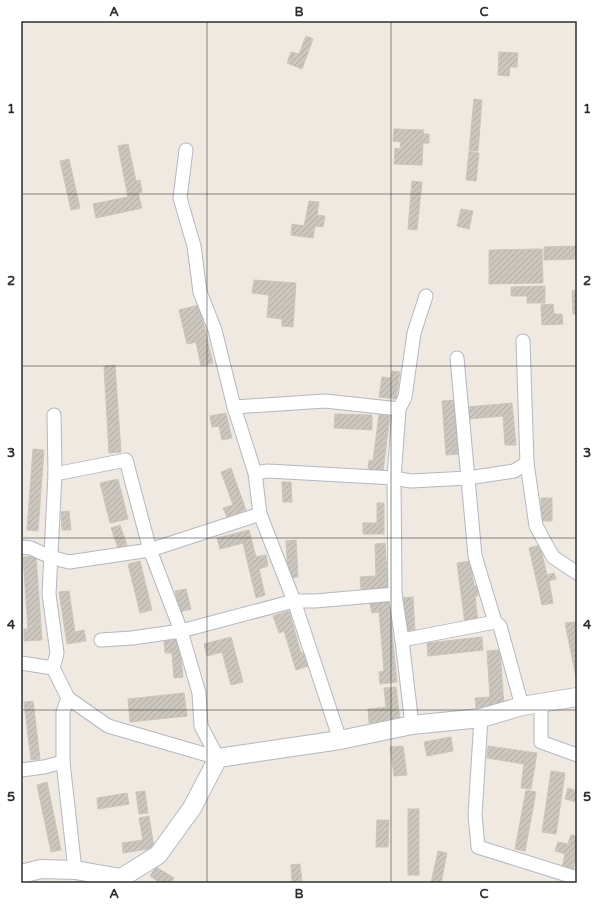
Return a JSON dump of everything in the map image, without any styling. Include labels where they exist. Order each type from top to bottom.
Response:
[{"type":"street","points":[[186,150],[180,198],[194,246],[200,292],[215,330],[234,407],[255,473],[260,514],[294,601],[340,740]]},
{"type":"street","points":[[412,725],[395,594],[394,478],[399,409],[405,397],[414,333],[426,296]]},
{"type":"street","points":[[523,341],[527,463],[536,526],[553,557],[577,573]]},
{"type":"street","points":[[457,358],[476,556],[495,622],[500,626],[522,706]]},
{"type":"street","points":[[234,407],[325,402],[399,409]]},
{"type":"street","points":[[54,415],[54,474],[49,594],[57,653],[53,668],[68,698],[108,726],[218,758],[340,740],[412,725],[481,718],[522,706],[577,697]]},
{"type":"street","points":[[54,474],[126,460],[150,550],[181,631],[199,693],[201,726],[218,758]]},
{"type":"street","points":[[255,473],[268,471],[394,478],[411,481],[468,478],[514,471],[527,463]]},
{"type":"street","points":[[21,547],[31,548],[50,557],[69,562],[150,550],[260,514]]},
{"type":"street","points":[[101,640],[132,638],[181,631],[294,601],[315,601],[395,594]]},
{"type":"street","points":[[402,640],[495,622]]},
{"type":"street","points":[[21,663],[53,668]]},
{"type":"street","points":[[68,698],[63,712],[63,762],[75,870]]},
{"type":"street","points":[[541,703],[541,742],[577,755]]},
{"type":"street","points":[[481,718],[475,815],[478,847],[577,878]]},
{"type":"street","points":[[21,874],[41,869],[75,870],[122,880],[158,855],[192,808],[218,758]]},
{"type":"street","points":[[21,770],[44,767],[63,762]]},
{"type":"building","points":[[306,36],[313,39],[302,69],[287,63],[291,52],[299,54]]},
{"type":"building","points":[[499,52],[518,53],[517,67],[510,67],[509,76],[498,75]]},
{"type":"building","points":[[474,99],[482,100],[478,151],[469,151]]},
{"type":"building","points":[[394,129],[424,130],[423,134],[429,134],[429,143],[423,143],[422,165],[394,164],[395,148],[400,149],[401,142],[393,141]]},
{"type":"building","points":[[128,144],[136,181],[140,180],[142,192],[138,193],[142,208],[96,218],[93,204],[128,197],[118,146]]},
{"type":"building","points":[[469,152],[479,153],[476,181],[466,180]]},
{"type":"building","points":[[69,159],[80,208],[71,210],[60,161]]},
{"type":"building","points":[[412,181],[422,182],[417,230],[408,229]]},
{"type":"building","points":[[309,201],[319,202],[317,215],[325,216],[323,227],[315,226],[313,238],[291,235],[292,224],[304,226]]},
{"type":"building","points":[[461,209],[473,211],[469,229],[457,226]]},
{"type":"building","points":[[577,246],[577,259],[544,260],[544,247]]},
{"type":"building","points":[[542,249],[543,283],[489,284],[489,250]]},
{"type":"building","points":[[254,280],[296,283],[293,327],[282,326],[282,319],[267,317],[269,295],[252,293]]},
{"type":"building","points":[[545,286],[545,303],[527,303],[527,296],[511,296],[511,287]]},
{"type":"building","points":[[577,290],[577,314],[573,314],[572,291]]},
{"type":"building","points":[[553,304],[554,314],[562,314],[563,324],[542,325],[541,305]]},
{"type":"building","points":[[199,305],[213,363],[201,366],[196,342],[187,344],[179,310]]},
{"type":"building","points":[[115,365],[121,452],[109,453],[104,366]]},
{"type":"building","points":[[392,371],[400,372],[396,399],[379,397],[382,377],[391,378]]},
{"type":"building","points":[[458,400],[461,454],[446,455],[442,401]]},
{"type":"building","points":[[512,403],[516,445],[505,445],[503,416],[468,419],[467,407]]},
{"type":"building","points":[[226,413],[232,438],[222,440],[219,426],[212,427],[210,416]]},
{"type":"building","points":[[335,414],[372,415],[372,430],[334,428]]},
{"type":"building","points":[[379,414],[390,416],[383,471],[368,470],[369,460],[373,461]]},
{"type":"building","points":[[33,449],[44,450],[38,531],[27,530]]},
{"type":"building","points":[[231,468],[246,510],[227,517],[223,508],[233,505],[221,472]]},
{"type":"building","points":[[118,479],[128,519],[110,523],[100,483]]},
{"type":"building","points":[[282,482],[291,482],[292,502],[283,502]]},
{"type":"building","points":[[541,498],[552,498],[552,521],[541,521]]},
{"type":"building","points":[[377,503],[384,503],[384,534],[363,534],[363,523],[377,523]]},
{"type":"building","points":[[69,511],[71,530],[62,530],[61,512]]},
{"type":"building","points":[[120,525],[127,545],[118,548],[111,528]]},
{"type":"building","points":[[249,530],[256,557],[266,555],[268,566],[259,569],[265,595],[256,598],[243,543],[220,549],[217,538]]},
{"type":"building","points":[[296,540],[298,577],[288,578],[286,541]]},
{"type":"building","points":[[385,543],[388,589],[361,590],[360,577],[376,576],[375,544]]},
{"type":"building","points":[[540,545],[547,575],[554,573],[556,579],[549,581],[553,603],[542,605],[529,548]]},
{"type":"building","points":[[36,556],[42,640],[24,641],[24,629],[28,629],[23,557]]},
{"type":"building","points":[[140,561],[152,610],[140,613],[128,564]]},
{"type":"building","points":[[470,561],[474,586],[477,586],[478,596],[475,596],[478,622],[465,624],[457,563]]},
{"type":"building","points":[[186,589],[191,609],[180,612],[175,591]]},
{"type":"building","points":[[69,591],[75,632],[84,630],[86,641],[67,644],[59,592]]},
{"type":"building","points":[[413,597],[415,631],[404,631],[402,598]]},
{"type":"building","points":[[389,601],[397,682],[380,684],[379,672],[384,671],[379,612],[372,613],[370,603]]},
{"type":"building","points":[[289,611],[301,653],[307,651],[311,665],[296,670],[284,631],[279,633],[273,616]]},
{"type":"building","points":[[575,622],[577,634],[577,682],[565,623]]},
{"type":"building","points":[[231,637],[243,682],[231,685],[222,652],[207,656],[204,644]]},
{"type":"building","points":[[482,637],[483,650],[428,656],[427,643]]},
{"type":"building","points":[[179,639],[183,677],[174,678],[172,653],[165,653],[164,641]]},
{"type":"building","points":[[500,650],[504,706],[476,708],[475,698],[490,697],[487,651]]},
{"type":"building","points":[[396,687],[400,720],[369,723],[368,709],[386,707],[384,688]]},
{"type":"building","points":[[184,693],[187,716],[130,722],[128,699]]},
{"type":"building","points":[[33,701],[40,759],[31,760],[24,702]]},
{"type":"building","points":[[451,737],[453,751],[427,756],[424,742]]},
{"type":"building","points":[[403,746],[407,775],[394,776],[390,747]]},
{"type":"building","points":[[488,746],[537,753],[531,789],[521,788],[524,764],[487,758]]},
{"type":"building","points":[[551,771],[565,773],[556,834],[542,832]]},
{"type":"building","points":[[47,782],[61,850],[51,852],[37,785]]},
{"type":"building","points":[[568,788],[577,791],[577,802],[565,799]]},
{"type":"building","points":[[526,790],[536,792],[525,851],[515,849]]},
{"type":"building","points":[[145,791],[148,813],[139,814],[136,792]]},
{"type":"building","points":[[127,793],[129,804],[98,809],[97,798]]},
{"type":"building","points":[[408,809],[419,809],[419,875],[408,875]]},
{"type":"building","points":[[149,816],[154,848],[123,853],[122,843],[143,840],[139,818]]},
{"type":"building","points":[[377,820],[389,820],[388,847],[376,847]]},
{"type":"building","points":[[571,835],[577,836],[577,857],[573,870],[562,868],[565,854],[555,851],[558,842],[568,844]]},
{"type":"building","points":[[438,851],[447,853],[441,883],[431,883]]},
{"type":"building","points":[[300,864],[302,883],[292,883],[291,865]]},
{"type":"building","points":[[156,867],[174,878],[171,883],[160,883],[150,876]]}]
